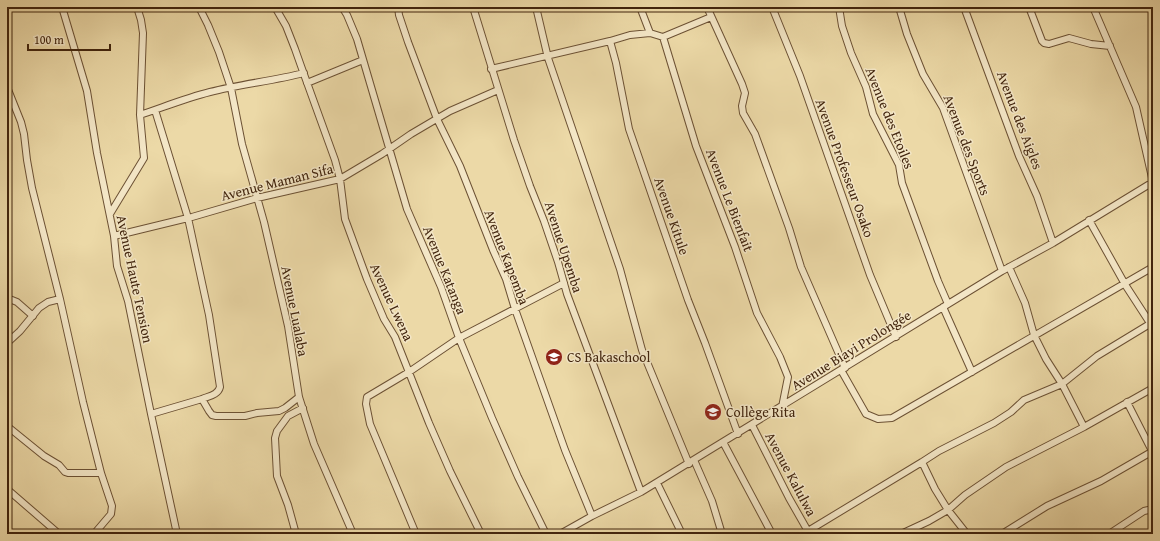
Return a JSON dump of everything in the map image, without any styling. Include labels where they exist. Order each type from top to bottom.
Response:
[{"type":"street","name":"Avenue Haute Tension","points":[[62,7],[87,91],[98,159],[114,236],[117,266],[128,301],[177,534]]},
{"type":"street","points":[[110,214],[144,158],[140,115],[143,33],[142,20],[137,7]]},
{"type":"street","name":"Avenue Lualaba","points":[[199,7],[219,52],[231,88],[242,144],[264,222],[288,326],[299,397],[314,444],[353,534]]},
{"type":"street","name":"Avenue Lwena","points":[[275,7],[286,26],[336,160],[345,219],[356,251],[384,319],[395,337],[429,423],[450,471],[481,534]]},
{"type":"street","name":"Avenue Katanga","points":[[342,7],[357,39],[407,209],[441,287],[460,338],[518,477],[546,534]]},
{"type":"street","name":"Avenue Kapemba","points":[[398,7],[408,42],[437,119],[460,166],[490,243],[506,279],[515,309],[566,450],[592,516]]},
{"type":"street","name":"Avenue Upemba","points":[[473,7],[491,69],[523,166],[558,262],[573,312],[641,492]]},
{"type":"street","points":[[536,7],[547,55],[620,269],[642,350],[692,462],[712,501],[722,534]]},
{"type":"street","points":[[640,7],[650,33]]},
{"type":"street","points":[[707,7],[745,93],[742,106],[744,113],[755,134],[789,228],[801,267],[843,369],[866,414],[872,417],[885,419],[892,418],[1153,267]]},
{"type":"street","name":"Avenue Professeur Osako","points":[[772,7],[800,76],[870,275],[896,337]]},
{"type":"street","name":"Avenue des Etoiles","points":[[839,7],[842,26],[851,53],[866,87],[873,114],[899,165],[902,183],[938,281],[945,306],[972,372]]},
{"type":"street","name":"Avenue des Sports","points":[[899,7],[907,34],[923,74],[943,108],[1002,271]]},
{"type":"street","name":"Avenue des Aigles","points":[[964,7],[1019,156],[1037,196],[1053,243]]},
{"type":"street","points":[[1029,7],[1044,43],[1049,44],[1069,38],[1091,44],[1110,46]]},
{"type":"street","points":[[1093,7],[1136,108],[1153,182]]},
{"type":"street","points":[[491,69],[630,35],[650,33],[662,37],[711,17]]},
{"type":"street","name":"Avenue Le Bienfait","points":[[662,37],[696,146],[735,247],[757,313],[780,357],[788,377],[782,407]]},
{"type":"street","name":"Avenue Kitule","points":[[610,41],[616,63],[629,129],[688,300],[738,434]]},
{"type":"street","points":[[307,83],[363,60]]},
{"type":"street","points":[[140,115],[192,97],[304,73]]},
{"type":"street","points":[[7,86],[22,122],[32,188],[60,299],[83,402],[112,509],[111,514],[94,534]]},
{"type":"street","name":"Avenue Maman Sifa","points":[[114,236],[188,218],[257,198],[340,179],[455,108],[498,90]]},
{"type":"street","points":[[151,414],[202,399],[216,393],[220,386],[209,315],[188,218],[155,110]]},
{"type":"street","name":"Avenue Biayi Prolongée","points":[[563,533],[592,516],[657,483],[1002,271],[1053,243],[1153,182]]},
{"type":"street","points":[[809,532],[939,451],[994,423],[1011,412],[1024,400],[1062,384],[1097,356],[1152,322],[1125,283],[1089,220]]},
{"type":"street","points":[[1009,267],[1025,303],[1034,335],[1046,359],[1062,384],[1084,427]]},
{"type":"street","points":[[416,534],[370,424],[366,401],[367,397],[409,372],[460,338],[564,283]]},
{"type":"street","points":[[7,298],[16,302],[32,316]]},
{"type":"street","points":[[7,343],[39,308],[48,302],[60,299]]},
{"type":"street","points":[[901,534],[930,521],[948,510],[964,494],[1006,467],[1084,427],[1153,388]]},
{"type":"street","points":[[202,399],[212,415],[246,416],[257,412],[279,411],[299,397]]},
{"type":"street","points":[[1002,534],[1046,506],[1101,481],[1153,452],[1127,402]]},
{"type":"street","points":[[296,534],[278,476],[275,438],[277,431],[288,416],[303,408]]},
{"type":"street","name":"Avenue Kalulwa","points":[[752,425],[789,498],[809,532]]},
{"type":"street","points":[[7,426],[44,456],[59,465],[65,472],[101,473]]},
{"type":"street","points":[[722,442],[772,534]]},
{"type":"street","points":[[922,462],[948,510],[967,534]]},
{"type":"street","points":[[657,483],[682,534]]},
{"type":"street","points":[[7,489],[59,534]]},
{"type":"street","points":[[1109,534],[1144,511],[1153,509]]},
{"type":"place","name":"CS Bakaschool","points":[[554,357]]},
{"type":"place","name":"Collège Rita","points":[[713,412]]}]
